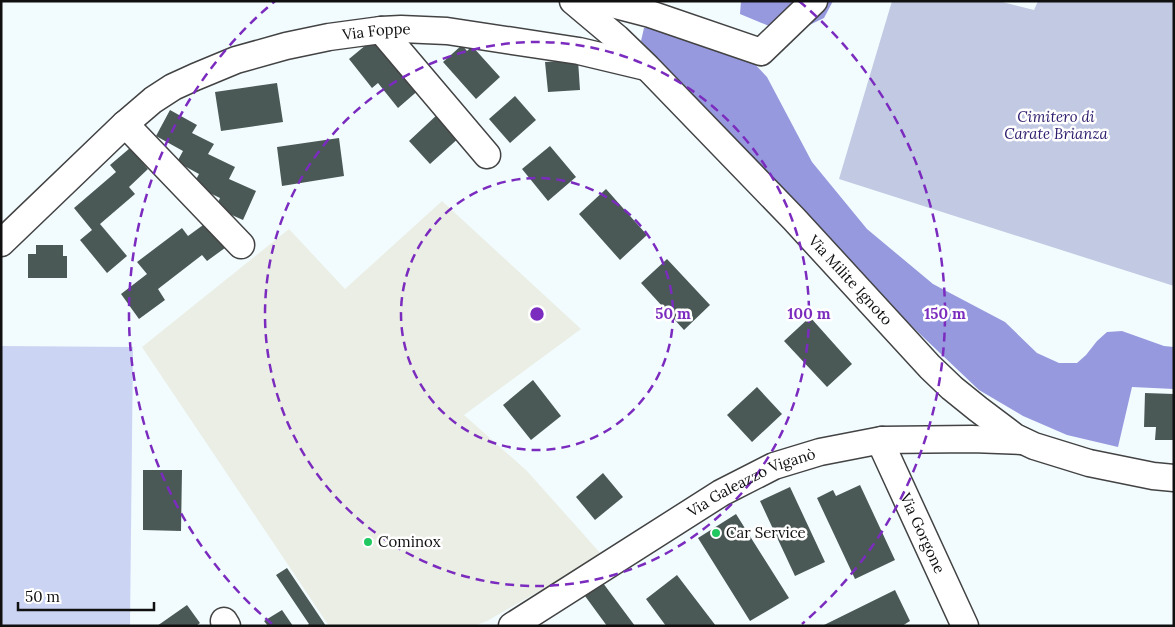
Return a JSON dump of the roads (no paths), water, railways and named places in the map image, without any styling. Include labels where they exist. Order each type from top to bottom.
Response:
[{"type":"street","name":"Via Milite Ignoto","points":[[573,1],[647,67],[794,219],[930,367],[978,409],[1015,437],[1034,446],[1089,463],[1153,476],[1174,478]]},
{"type":"street","points":[[600,1],[650,14],[761,52],[814,1]]},
{"type":"street","name":"Via Foppe","points":[[1,243],[125,124],[153,100],[173,87],[236,60],[286,46],[329,37],[381,30],[447,31],[578,51],[647,67]]},
{"type":"street","points":[[381,30],[487,155]]},
{"type":"street","points":[[125,124],[241,245]]},
{"type":"street","name":"Via Galeazzo Viganò","points":[[512,626],[721,493],[774,466],[820,452],[882,440],[972,439],[1022,441]]},
{"type":"street","name":"Via Gorgone","points":[[882,440],[884,450],[965,626]]},
{"type":"place","name":"Car Service","points":[[716,533]]},
{"type":"place","name":"Cominox","points":[[368,542]]},
{"type":"park label","name":"Cimitero di Carate Brianza","points":[[1056,126]]}]
